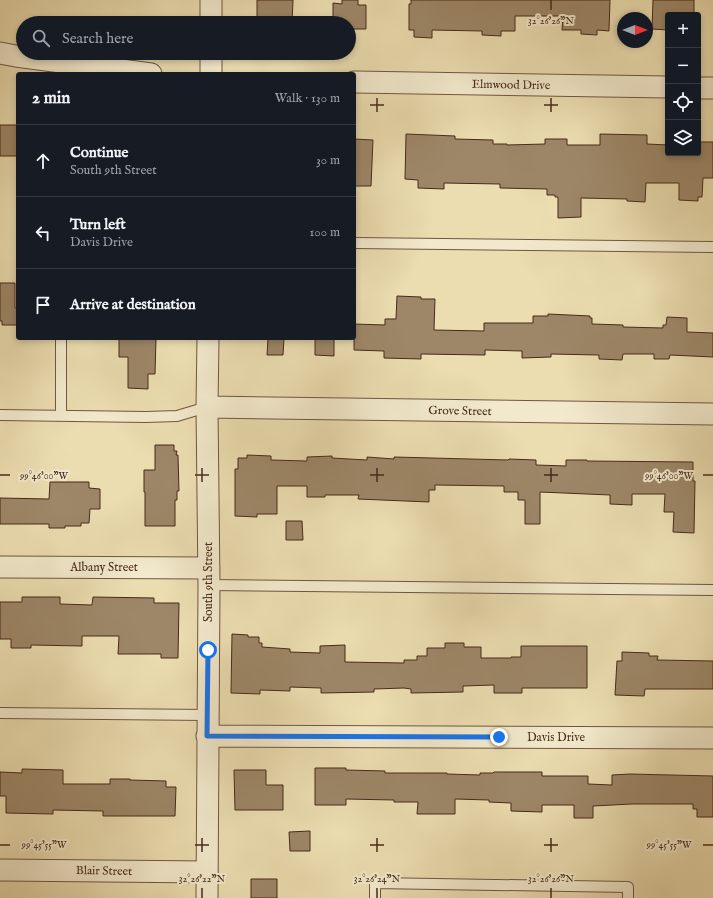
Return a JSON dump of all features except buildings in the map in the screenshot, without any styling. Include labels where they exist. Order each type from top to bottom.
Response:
[{"type":"street","points":[[211,0],[211,16]]},
{"type":"street","points":[[0,53],[16,56]]},
{"type":"street","points":[[32,60],[63,68],[122,72]]},
{"type":"street","points":[[211,60],[211,72]]},
{"type":"street","name":"Elmwood Drive","points":[[356,82],[665,87]]},
{"type":"street","points":[[701,88],[713,88]]},
{"type":"street","name":"South 9th Street","points":[[207,898],[209,577],[207,407],[208,340]]},
{"type":"street","name":"Grove Street","points":[[207,407],[713,414]]},
{"type":"street","name":"Albany Street","points":[[0,567],[209,577]]},
{"type":"street","name":"Davis Drive","points":[[207,736],[713,738]]},
{"type":"street","name":"Blair Street","points":[[0,870],[207,872]]},
{"type":"lane","points":[[356,243],[713,247]]},
{"type":"lane","points":[[61,340],[61,416]]},
{"type":"lane","points":[[0,415],[146,418],[177,416],[207,407]]},
{"type":"lane","points":[[209,577],[713,590]]},
{"type":"lane","points":[[0,712],[207,715]]},
{"type":"lane","points":[[375,898],[375,883],[628,887],[628,898]]},
{"type":"route","points":[[208,650],[207,736],[499,737]]}]
